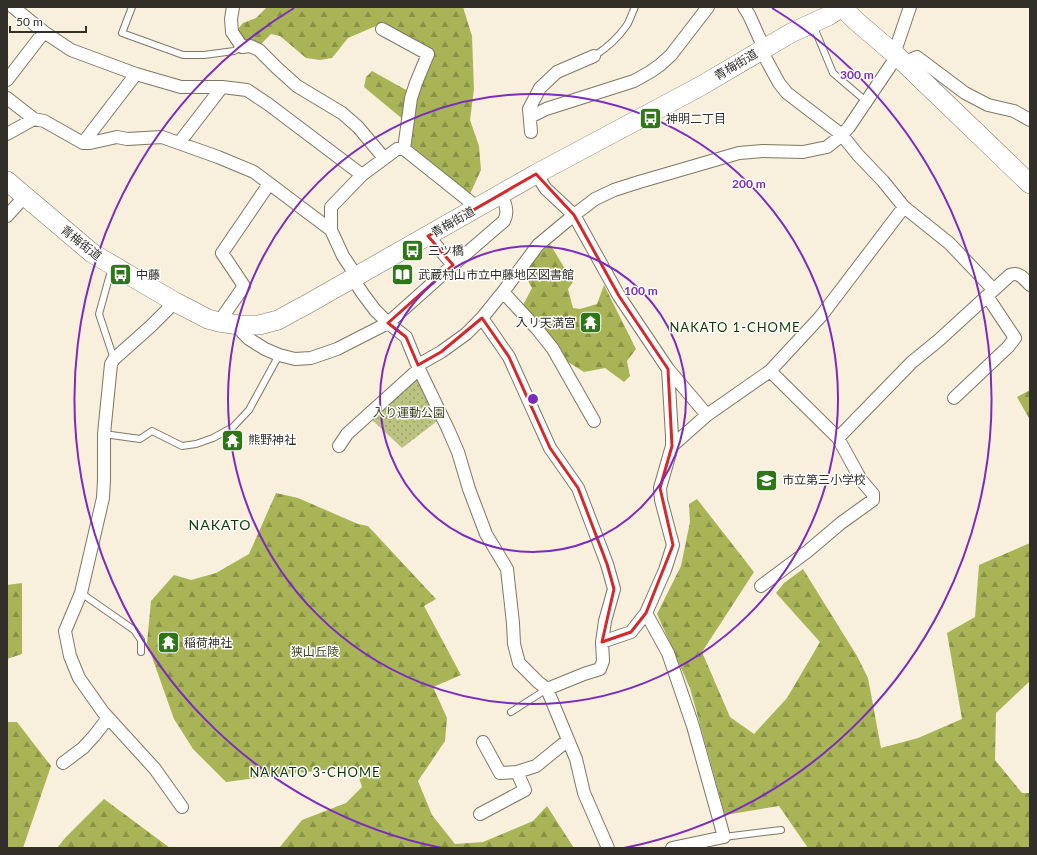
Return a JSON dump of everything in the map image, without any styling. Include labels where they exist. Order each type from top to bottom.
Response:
[{"type":"main road","name":"青梅街道","points":[[7,181],[87,249],[112,266],[175,302],[200,315],[219,322],[239,325],[259,325],[278,320],[353,279],[536,174],[699,86],[791,33],[828,16],[842,7],[898,58],[1030,184]]},
{"type":"street","points":[[13,7],[44,32],[71,50],[136,74],[181,87],[222,87],[247,90],[362,174]]},
{"type":"street","points":[[233,7],[231,19],[232,32],[242,47],[250,46],[259,50],[297,86],[342,113],[358,127],[384,158]]},
{"type":"street","points":[[530,117],[546,109],[634,81],[650,72],[670,55],[708,7]]},
{"type":"street","points":[[744,7],[750,15],[762,49],[787,93],[842,135],[904,207],[949,243],[990,293],[1015,338],[1008,347],[954,398]]},
{"type":"street","points":[[341,438],[418,367],[466,334],[482,318],[538,246],[574,214],[595,199],[639,182],[739,153],[763,150],[802,152],[826,147],[842,135],[898,58],[910,7]]},
{"type":"street","points":[[382,29],[428,54],[411,98],[404,148]]},
{"type":"street","points":[[7,80],[44,32]]},
{"type":"street","points":[[531,132],[529,109],[540,88],[557,72],[594,56]]},
{"type":"street","points":[[898,58],[917,57],[965,93],[988,104],[1014,110],[1030,120]]},
{"type":"street","points":[[83,143],[136,74]]},
{"type":"street","points":[[179,143],[222,87]]},
{"type":"street","points":[[7,98],[34,119],[44,121],[83,143],[90,143],[117,137],[162,137],[254,172],[331,230]]},
{"type":"street","points":[[7,134],[34,119]]},
{"type":"street","points":[[478,208],[404,148],[397,149],[362,174],[331,206],[331,230],[343,256],[353,271],[353,279],[363,294],[375,310],[388,323],[406,336],[418,367],[448,429],[458,452],[484,528],[492,544],[504,561],[507,569],[514,644],[519,663],[547,689],[576,759],[584,793],[608,848]]},
{"type":"street","points":[[536,174],[546,189],[574,214],[619,296],[668,369],[707,415]]},
{"type":"street","points":[[219,322],[244,286],[222,253],[269,184]]},
{"type":"street","points":[[239,325],[243,333],[249,339],[278,355],[296,359],[311,358],[337,349],[388,323],[453,264],[504,221],[507,212],[502,194]]},
{"type":"street","points":[[7,216],[24,196]]},
{"type":"street","points":[[672,446],[707,415],[770,371],[821,316],[904,207]]},
{"type":"street","points":[[428,236],[453,264]]},
{"type":"street","points":[[838,438],[912,362],[939,340],[1010,275],[1014,273],[1019,274],[1030,285]]},
{"type":"street","points":[[503,292],[538,330],[553,349],[594,421]]},
{"type":"street","points":[[175,302],[114,359],[111,364],[104,434],[103,498],[80,593],[65,631],[70,656],[79,678],[108,718],[155,769],[182,807]]},
{"type":"street","points":[[482,318],[509,357],[550,448],[578,488],[607,564],[614,589],[605,621],[602,642],[603,661],[600,669],[547,689]]},
{"type":"street","points":[[602,642],[630,632],[646,613],[665,570],[673,544],[661,500],[660,488],[672,446],[668,369]]},
{"type":"street","points":[[761,586],[874,500],[873,494],[861,480],[838,438],[770,371]]},
{"type":"street","points":[[646,613],[668,653],[693,726],[724,837],[672,848]]},
{"type":"street","points":[[63,763],[83,748],[108,718]]},
{"type":"street","points":[[483,742],[500,773],[517,772],[536,766],[568,740]]},
{"type":"street","points":[[480,814],[525,790],[517,772]]},
{"type":"lane","points":[[132,7],[122,33],[183,55],[204,56],[234,51],[242,47]]},
{"type":"lane","points":[[594,56],[614,41],[628,24],[635,7]]},
{"type":"lane","points":[[812,23],[834,73],[867,102]]},
{"type":"lane","points":[[112,266],[99,314],[114,359]]},
{"type":"lane","points":[[104,434],[140,439],[152,431],[182,446],[196,444],[213,438],[233,428],[249,410],[278,355]]},
{"type":"lane","points":[[80,593],[134,630],[141,640],[141,652]]},
{"type":"lane","points":[[511,712],[547,689]]},
{"type":"lane","points":[[724,837],[781,830]]},
{"type":"highlighted area","points":[[536,174],[574,215],[619,296],[668,369],[672,446],[660,488],[673,545],[646,613],[631,632],[602,642],[614,589],[607,564],[578,488],[550,448],[509,357],[482,318],[441,352],[418,365],[406,337],[388,323],[453,265],[428,236]]},
{"type":"green space","points":[[267,7],[463,7],[472,36],[474,89],[470,120],[479,146],[481,170],[470,194],[409,144],[411,126],[364,87],[366,77],[372,71],[417,96],[432,52],[383,23],[348,38],[332,58],[320,60],[306,58],[280,36],[271,34],[261,44],[245,40],[237,30],[243,23],[256,18]]},
{"type":"green space","points":[[550,244],[573,282],[568,289],[573,308],[580,309],[597,304],[604,285],[636,349],[627,361],[630,376],[624,382],[605,368],[584,372],[568,362],[554,340],[523,305],[532,288],[525,276],[530,263]]},
{"type":"green space","name":"入り運動公園","points":[[416,375],[440,419],[402,448],[369,417]]},
{"type":"green space","points":[[1030,390],[1030,420],[1017,397]]},
{"type":"green space","name":"狭山丘陵","points":[[276,493],[298,498],[358,524],[368,526],[436,599],[424,606],[461,675],[433,687],[447,718],[445,741],[418,781],[432,815],[455,844],[483,842],[533,821],[547,806],[574,848],[279,848],[302,820],[346,803],[362,787],[356,768],[278,775],[226,782],[193,749],[174,719],[147,643],[151,601],[174,575],[191,580],[216,573],[249,554]]},
{"type":"green space","points":[[697,499],[754,572],[702,652],[730,717],[754,734],[787,698],[820,642],[776,593],[784,583],[803,569],[857,656],[868,678],[881,748],[918,738],[962,719],[947,633],[975,617],[979,565],[1030,543],[1030,681],[996,713],[995,760],[1022,793],[1030,793],[1030,848],[808,848],[779,806],[725,815],[690,688],[657,614],[681,566],[690,522],[689,504]]},
{"type":"green space","points":[[22,583],[22,654],[7,659],[7,585]]},
{"type":"green space","points":[[7,722],[17,722],[51,766],[23,848],[7,848]]},
{"type":"green space","points":[[104,799],[170,848],[57,848]]},
{"type":"place","name":"神明二丁目","points":[[650,119]]},
{"type":"place","name":"三ツ橋","points":[[412,251]]},
{"type":"place","name":"中藤","points":[[121,275]]},
{"type":"place","name":"武蔵村山市立中藤地区図書館","points":[[402,275]]},
{"type":"place","name":"入リ天満宮","points":[[591,323]]},
{"type":"place","name":"熊野神社","points":[[233,440]]},
{"type":"place","name":"市立第三小学校","points":[[767,480]]},
{"type":"place","name":"稲荷神社","points":[[169,643]]},
{"type":"district","name":"NAKATO 1-CHOME","points":[[735,327]]},
{"type":"district","name":"NAKATO","points":[[220,525]]},
{"type":"district","name":"NAKATO 3-CHOME","points":[[315,772]]}]
